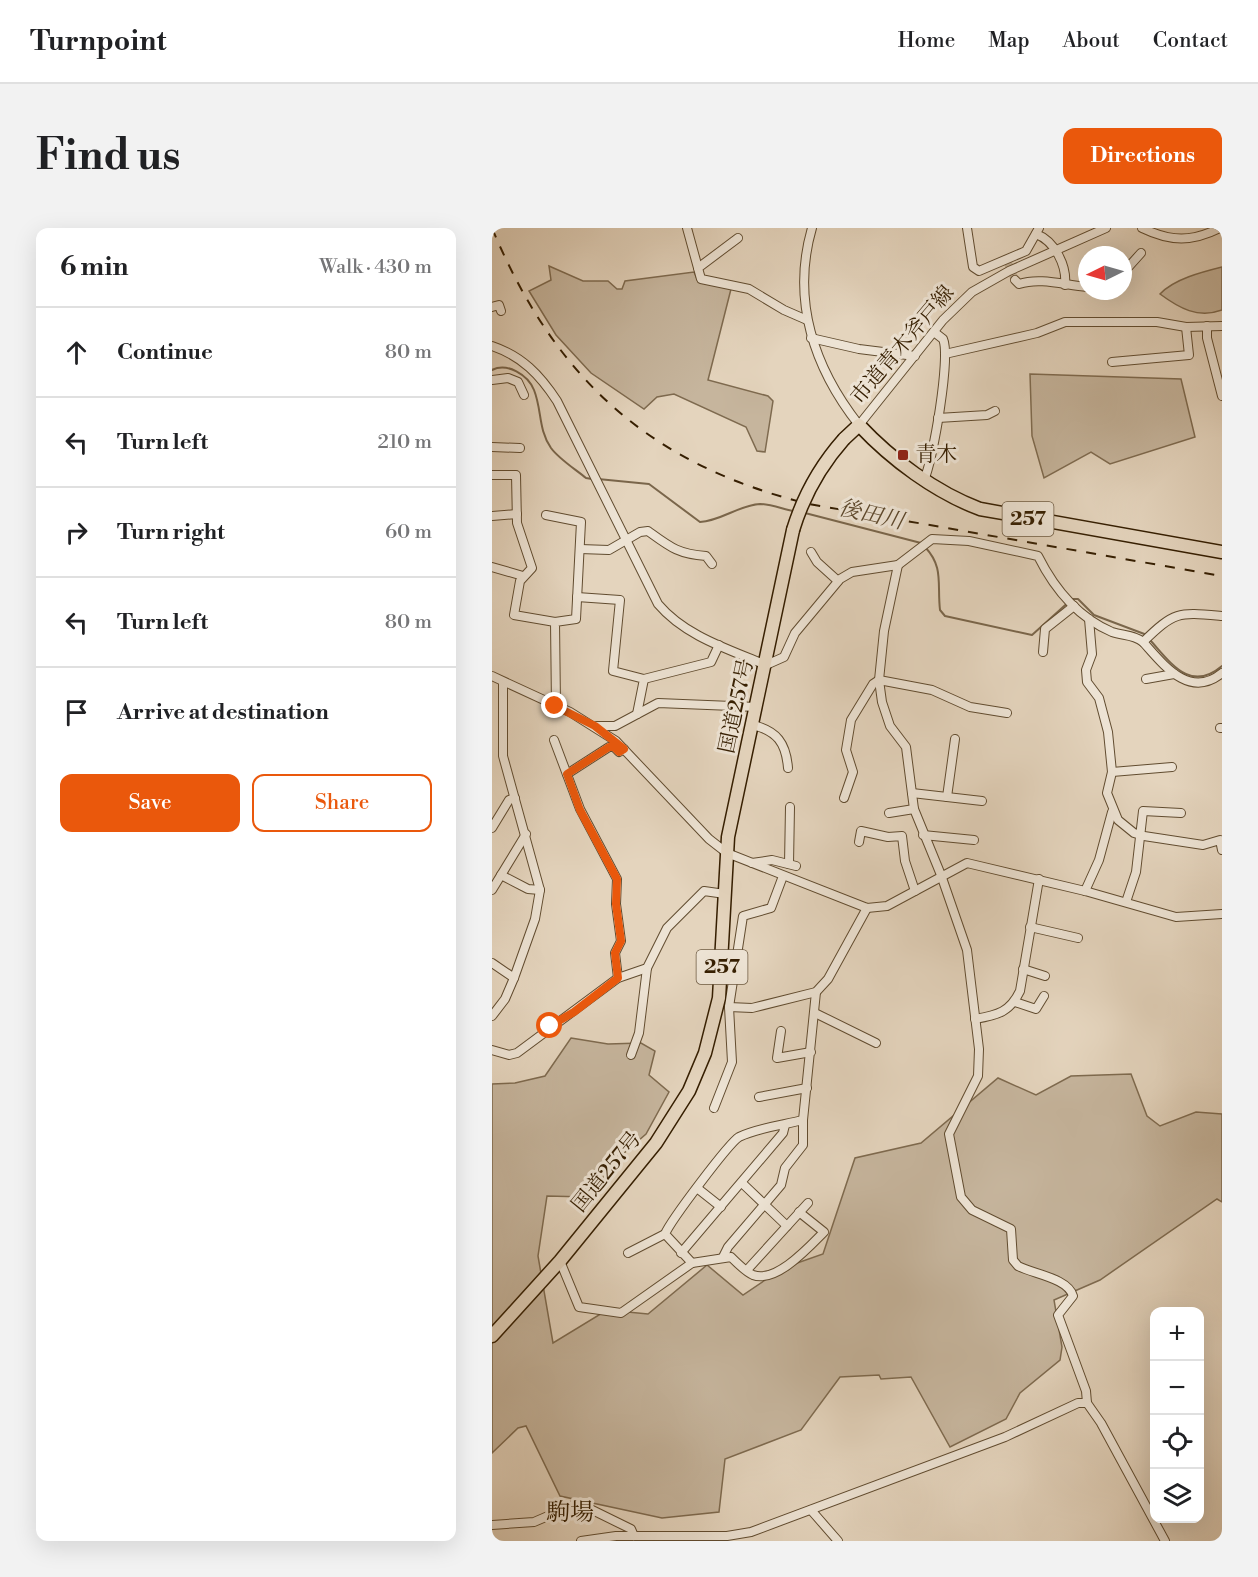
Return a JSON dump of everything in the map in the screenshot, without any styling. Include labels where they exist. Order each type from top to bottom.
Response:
[{"type":"highway","name":"国道257号","points":[[492,1336],[560,1260],[656,1143],[689,1091],[713,1029],[719,998],[728,837],[793,530],[799,509],[817,472],[844,439],[859,426]]},
{"type":"highway","name":"257","points":[[859,426],[874,441],[924,480],[961,502],[999,514],[1222,552]]},
{"type":"street","points":[[687,228],[701,279],[749,289],[784,310],[807,320]]},
{"type":"street","points":[[812,228],[805,267],[807,320],[811,338],[832,388],[859,426]]},
{"type":"street","points":[[967,228],[973,267],[985,271],[1026,251],[1038,231],[1055,250],[1065,273],[1065,285]]},
{"type":"street","name":"市道青木斧戸線","points":[[859,426],[957,304],[990,280],[1106,228]]},
{"type":"street","points":[[1142,228],[1174,238],[1195,240],[1220,228]]},
{"type":"street","points":[[698,268],[738,238]]},
{"type":"street","points":[[1132,263],[1141,253]]},
{"type":"street","points":[[1015,280],[1019,284],[1036,279],[1078,286]]},
{"type":"street","points":[[492,307],[499,305],[501,310]]},
{"type":"street","points":[[945,354],[1037,333],[1065,322],[1157,322],[1186,327],[1222,326]]},
{"type":"street","points":[[1207,326],[1207,338],[1222,396]]},
{"type":"street","points":[[1112,362],[1189,355],[1186,327]]},
{"type":"street","points":[[924,480],[929,469],[938,418],[945,354],[943,339],[934,332]]},
{"type":"street","points":[[811,338],[859,349],[915,356]]},
{"type":"street","points":[[492,346],[509,352],[538,374],[557,401],[648,588],[667,614],[693,633],[719,645],[766,665],[784,657],[795,633],[838,581],[852,572],[898,565],[932,539],[969,541],[1038,556],[1052,583],[1065,599],[1089,619],[1113,632],[1146,639],[1174,674],[1183,680],[1200,683],[1222,673]]},
{"type":"street","points":[[492,380],[508,378],[518,382],[524,395]]},
{"type":"street","points":[[938,418],[987,415],[995,411]]},
{"type":"street","points":[[492,447],[520,448]]},
{"type":"street","points":[[492,475],[516,475],[516,514],[532,568],[523,576],[515,596],[514,615],[555,622],[576,619],[581,522],[546,515]]},
{"type":"street","points":[[492,516],[516,514]]},
{"type":"street","points":[[580,549],[609,550],[640,532],[648,531],[671,549],[687,554],[706,555],[712,564]]},
{"type":"street","points":[[811,552],[817,562],[838,581]]},
{"type":"street","points":[[898,565],[884,631],[879,680],[882,702],[890,726],[906,747],[914,809],[941,875],[967,950],[979,1049],[978,1076],[949,1134],[962,1197],[972,1210],[1011,1229],[1013,1260],[1018,1266],[1063,1284],[1072,1291],[1073,1296],[1058,1315],[1086,1392],[1087,1403],[1101,1423],[1165,1541]]},
{"type":"street","points":[[492,567],[523,576]]},
{"type":"street","points":[[577,597],[620,600],[613,671],[644,679],[711,662],[719,645]]},
{"type":"street","points":[[1043,651],[1045,629],[1073,605]]},
{"type":"street","points":[[1146,639],[1166,620],[1175,616],[1188,613],[1222,616]]},
{"type":"street","points":[[1089,619],[1092,654],[1086,670],[1087,682],[1099,698],[1108,732],[1113,772],[1107,787],[1112,808],[1118,820],[1140,835],[1203,845],[1220,840],[1222,850]]},
{"type":"street","points":[[555,622],[555,706]]},
{"type":"street","points":[[1146,679],[1174,674]]},
{"type":"street","points":[[492,676],[595,726],[624,749],[709,839],[727,853],[867,908],[880,908],[967,862],[1085,891],[1176,917],[1222,914]]},
{"type":"street","points":[[637,714],[644,679]]},
{"type":"street","points":[[844,798],[853,772],[846,750],[851,720],[873,684],[879,680],[932,690],[970,707],[1007,713]]},
{"type":"street","points":[[492,1016],[505,999],[514,978],[535,919],[540,890],[503,756],[503,682]]},
{"type":"street","points":[[595,726],[615,726],[657,703],[757,707]]},
{"type":"street","points":[[753,724],[774,732],[786,749],[788,768]]},
{"type":"street","points":[[947,797],[955,739]]},
{"type":"street","points":[[554,740],[580,810],[617,879],[616,904],[621,941],[615,953],[618,978]]},
{"type":"street","points":[[567,774],[609,747],[614,747],[619,752],[624,749]]},
{"type":"street","points":[[1113,772],[1172,767]]},
{"type":"street","points":[[912,793],[982,801]]},
{"type":"street","points":[[492,828],[509,800],[515,798]]},
{"type":"street","points":[[752,863],[772,860],[792,865],[789,807]]},
{"type":"street","points":[[1085,891],[1109,831],[1112,808]]},
{"type":"street","points":[[889,813],[914,809]]},
{"type":"street","points":[[1126,902],[1136,872],[1143,811],[1181,813]]},
{"type":"street","points":[[859,842],[861,831],[888,837],[902,836],[905,861],[915,891]]},
{"type":"street","points":[[492,890],[526,834]]},
{"type":"street","points":[[923,835],[975,840]]},
{"type":"street","points":[[501,875],[528,889],[540,890]]},
{"type":"street","points":[[714,1108],[732,1062],[729,1007],[743,916],[771,908],[783,876]]},
{"type":"street","points":[[975,1020],[1006,1012],[1015,1002],[1020,991],[1039,879]]},
{"type":"street","points":[[631,1055],[639,1033],[647,968],[667,928],[704,891],[724,894]]},
{"type":"street","points":[[729,1007],[752,1008],[816,992],[828,979],[867,908]]},
{"type":"street","points":[[1030,927],[1078,938]]},
{"type":"street","points":[[492,963],[514,978]]},
{"type":"street","points":[[492,1050],[509,1055],[517,1053],[618,978],[647,968]]},
{"type":"street","points":[[1023,969],[1045,976]]},
{"type":"street","points":[[723,1257],[728,1247],[781,1185],[785,1168],[803,1145],[803,1120],[816,992]]},
{"type":"street","points":[[1015,1002],[1036,1010],[1044,996]]},
{"type":"street","points":[[815,1012],[876,1043]]},
{"type":"street","points":[[782,1031],[777,1058],[811,1052]]},
{"type":"street","points":[[759,1097],[807,1088]]},
{"type":"street","points":[[628,1253],[666,1234],[669,1224],[738,1137],[803,1120]]},
{"type":"street","points":[[681,1253],[783,1133],[785,1125]]},
{"type":"street","points":[[742,1183],[763,1206],[787,1226]]},
{"type":"street","points":[[697,1188],[721,1207]]},
{"type":"street","points":[[747,1270],[808,1203]]},
{"type":"street","points":[[560,1260],[579,1307],[621,1313],[692,1263],[730,1257],[752,1275],[763,1276],[796,1261],[824,1232],[800,1212]]},
{"type":"street","points":[[666,1234],[692,1263]]},
{"type":"street","points":[[581,1541],[634,1536],[739,1534],[811,1510],[1005,1437],[1078,1403],[1087,1403]]},
{"type":"street","points":[[492,1526],[534,1522],[578,1503],[631,1529],[634,1536]]},
{"type":"street","points":[[811,1510],[838,1541]]},
{"type":"shaded area","points":[[549,266],[583,281],[608,281],[617,289],[622,289],[625,281],[694,272],[698,281],[731,289],[708,380],[768,396],[773,401],[765,452],[757,451],[746,427],[674,394],[657,397],[644,409],[591,373],[556,335],[529,291],[551,280]]},
{"type":"shaded area","points":[[1222,267],[1222,310],[1205,313],[1189,311],[1160,294],[1180,280]]},
{"type":"shaded area","points":[[1030,374],[1181,379],[1195,437],[1110,464],[1091,452],[1044,478],[1032,436]]},
{"type":"shaded area","points":[[571,1038],[608,1044],[641,1043],[655,1051],[649,1075],[669,1092],[646,1134],[623,1154],[587,1197],[547,1196],[538,1256],[553,1343],[607,1310],[648,1314],[707,1265],[743,1295],[783,1268],[823,1254],[855,1158],[921,1143],[998,1078],[1036,1095],[1071,1076],[1131,1074],[1147,1116],[1160,1126],[1196,1112],[1222,1114],[1222,1202],[1217,1199],[1100,1280],[1054,1300],[1062,1347],[1060,1360],[1020,1393],[1006,1419],[950,1447],[911,1377],[881,1379],[879,1375],[840,1377],[801,1430],[725,1459],[719,1512],[662,1518],[560,1496],[526,1426],[518,1428],[492,1453],[492,1084],[515,1083],[545,1076]]},
{"type":"waterway","name":"後田川","points":[[492,370],[510,369],[527,379],[534,390],[544,434],[551,448],[586,478],[592,479]]},
{"type":"waterway","name":"後田川","points":[[598,479],[649,484],[700,522],[760,504],[793,511]]},
{"type":"waterway","name":"後田川","points":[[805,513],[921,543]]},
{"type":"waterway","name":"後田川","points":[[925,547],[935,562],[940,610],[945,616],[1032,635],[1072,599],[1078,599],[1094,615],[1147,635]]},
{"type":"waterway","name":"後田川","points":[[1150,640],[1166,658],[1182,672],[1191,676],[1200,677],[1211,674],[1222,666]]},
{"type":"tunnel","points":[[1008,263],[1015,280]]},
{"type":"railway","points":[[492,228],[517,282],[546,329],[578,371],[614,408],[655,439],[701,466],[752,487],[809,504],[1222,576]]},
{"type":"place","name":"青木","points":[[903,455]]},
{"type":"district","name":"駒場","points":[[570,1513]]},
{"type":"route","points":[[550,1026],[574,1012],[618,978],[615,953],[621,941],[616,904],[617,879],[580,810],[567,774],[588,763],[609,747],[614,747],[619,752],[624,749],[595,726],[555,706]]}]
